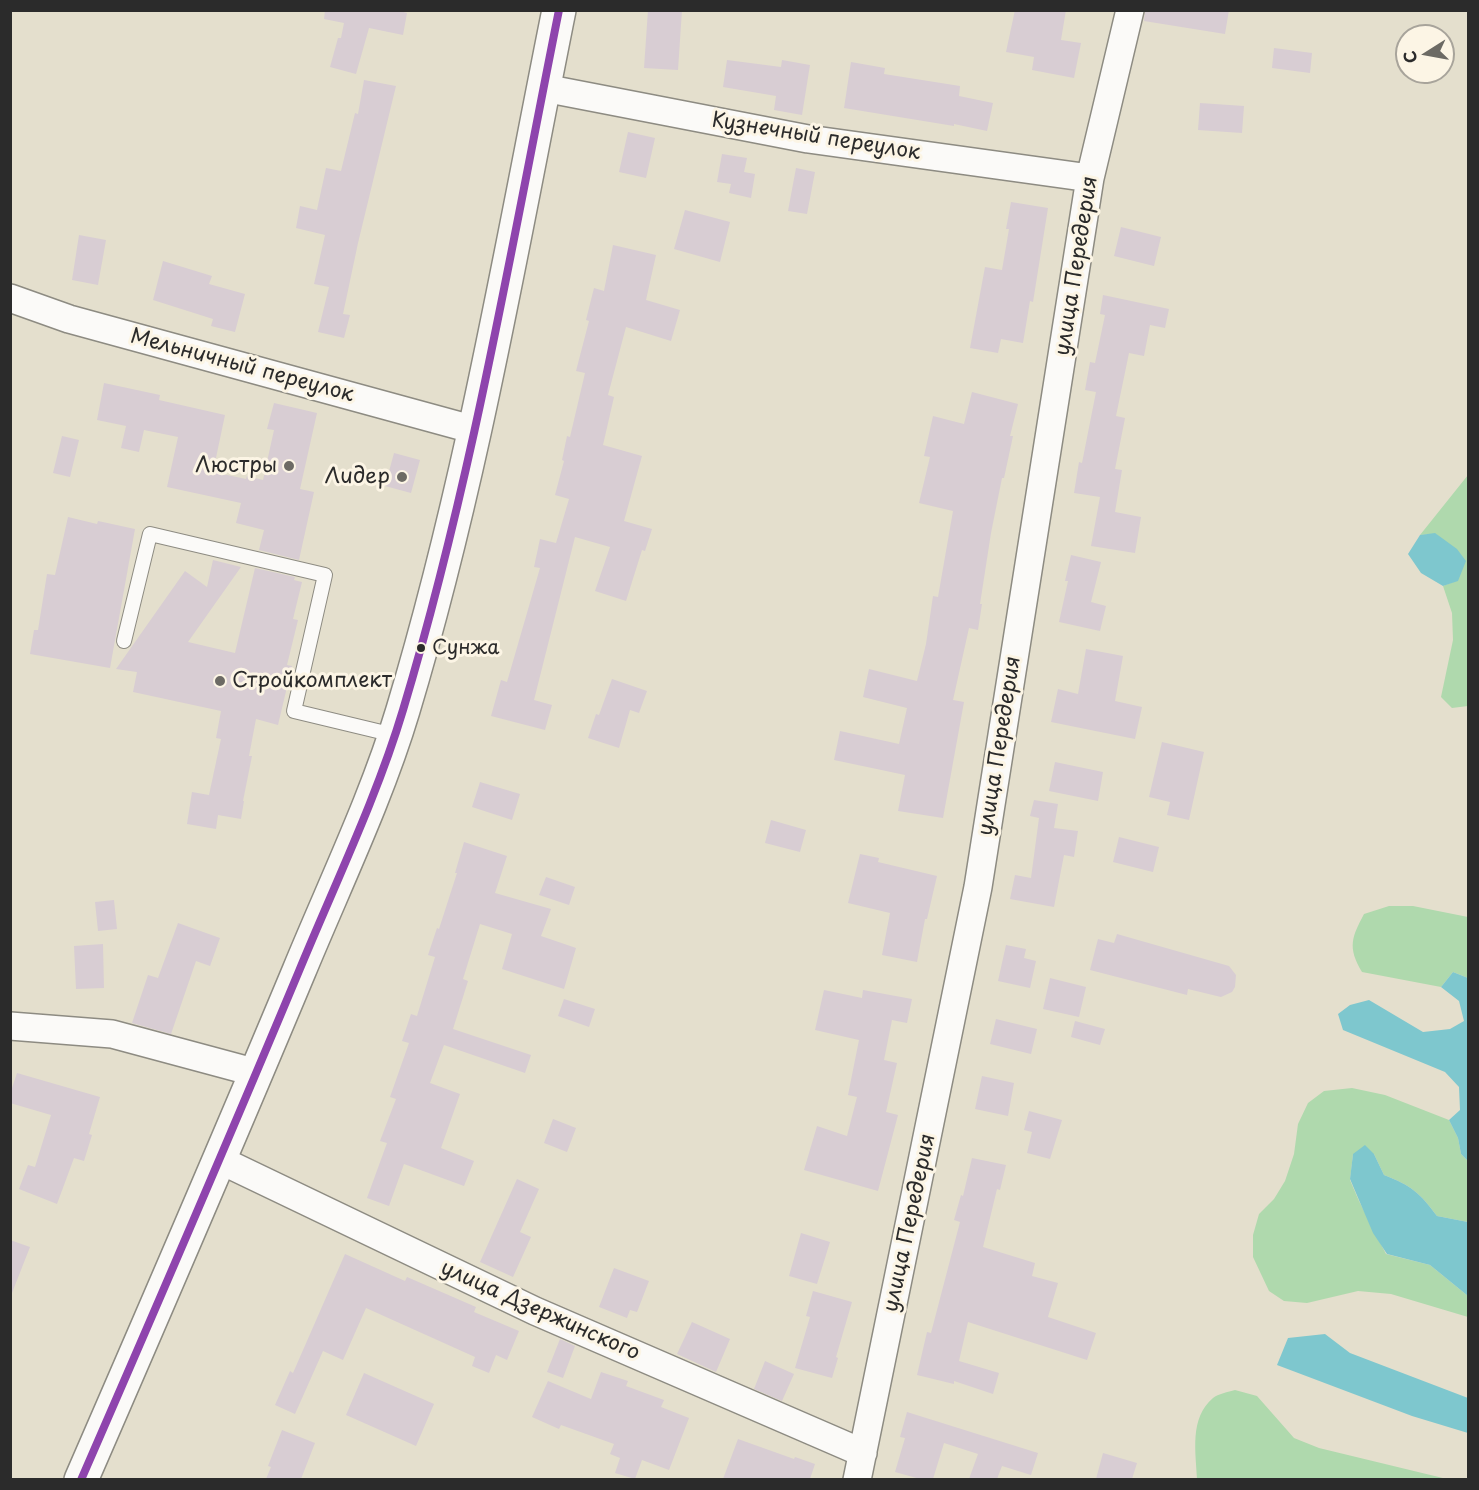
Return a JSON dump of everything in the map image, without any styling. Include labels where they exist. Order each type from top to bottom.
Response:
[{"type":"street","points":[[81,1479],[257,1073],[377,784],[402,713],[441,572],[475,430],[559,10]]},
{"type":"street","name":"улица Передерия","points":[[857,1479],[978,887],[1090,178],[1130,10]]},
{"type":"street","name":"Кузнечный переулок","points":[[544,88],[808,139],[1090,178]]},
{"type":"street","name":"Мельничный переулок","points":[[10,298],[69,319],[475,430]]},
{"type":"street","points":[[10,1026],[112,1034],[257,1073]]},
{"type":"street","name":"улица Дзержинского","points":[[220,1160],[535,1311],[863,1453]]},
{"type":"lane","points":[[124,641],[150,534],[325,575],[294,711],[394,735]]},
{"type":"green space","points":[[1468,475],[1468,706],[1452,708],[1441,697],[1453,640],[1452,613],[1443,586],[1458,580],[1436,534],[1420,535]]},
{"type":"green space","points":[[1389,906],[1413,906],[1468,917],[1468,978],[1453,972],[1441,987],[1362,972],[1354,956],[1354,936],[1364,914]]},
{"type":"green space","points":[[1352,1088],[1385,1095],[1449,1120],[1458,1138],[1461,1154],[1468,1161],[1468,1222],[1437,1216],[1414,1191],[1384,1175],[1374,1154],[1353,1154],[1350,1180],[1386,1254],[1430,1265],[1468,1296],[1468,1317],[1391,1294],[1358,1291],[1307,1303],[1284,1301],[1269,1291],[1253,1257],[1253,1235],[1259,1214],[1274,1199],[1285,1181],[1294,1154],[1298,1124],[1308,1103],[1324,1091]]},
{"type":"green space","points":[[1235,1390],[1257,1396],[1294,1438],[1319,1448],[1447,1479],[1197,1479],[1195,1447],[1200,1415],[1213,1398]]},
{"type":"water","points":[[1435,533],[1457,549],[1466,561],[1458,581],[1443,586],[1421,573],[1408,554],[1420,535]]},
{"type":"water","points":[[1453,972],[1468,978],[1468,1161],[1461,1154],[1458,1138],[1449,1120],[1460,1110],[1459,1087],[1445,1072],[1343,1030],[1338,1014],[1350,1005],[1369,1000],[1423,1032],[1450,1029],[1464,1021],[1459,1001],[1441,987]]},
{"type":"water","points":[[1365,1145],[1374,1154],[1384,1175],[1414,1191],[1437,1216],[1468,1222],[1468,1296],[1430,1265],[1387,1254],[1373,1233],[1350,1179],[1353,1154]]},
{"type":"water","points":[[1325,1334],[1350,1353],[1468,1398],[1468,1433],[1412,1416],[1277,1365],[1288,1338]]},
{"type":"building","points":[[325,10],[396,10],[407,13],[403,35],[369,28],[356,74],[330,67],[344,23],[324,19]]},
{"type":"building","points":[[648,10],[682,10],[678,70],[644,68]]},
{"type":"building","points":[[1015,10],[1066,10],[1061,40],[1081,43],[1074,78],[1032,70],[1034,57],[1006,52]]},
{"type":"building","points":[[1145,10],[1229,10],[1225,34],[1144,21]]},
{"type":"building","points":[[1274,48],[1312,53],[1310,73],[1272,68]]},
{"type":"building","points":[[727,60],[781,67],[782,60],[810,65],[802,115],[774,110],[776,96],[723,87]]},
{"type":"building","points":[[851,62],[885,68],[884,74],[960,86],[959,96],[993,103],[987,131],[844,108]]},
{"type":"building","points":[[364,80],[396,86],[343,314],[350,315],[344,338],[318,332],[329,287],[314,284],[325,235],[296,228],[300,206],[317,210],[326,168],[341,171],[355,113],[358,114]]},
{"type":"building","points":[[1200,103],[1244,106],[1242,133],[1198,130]]},
{"type":"building","points":[[628,132],[655,138],[646,178],[619,172]]},
{"type":"building","points":[[722,154],[747,158],[744,172],[755,174],[751,198],[729,193],[731,184],[717,182]]},
{"type":"building","points":[[796,168],[815,172],[807,214],[788,211]]},
{"type":"building","points":[[1011,202],[1048,208],[1033,302],[1030,301],[1023,343],[1001,339],[998,353],[970,348],[985,267],[1002,270]]},
{"type":"building","points":[[685,210],[730,222],[720,262],[674,249]]},
{"type":"building","points":[[1121,227],[1161,237],[1154,266],[1114,256]]},
{"type":"building","points":[[79,235],[106,240],[98,285],[72,280]]},
{"type":"building","points":[[613,245],[656,255],[646,300],[680,310],[671,341],[626,327],[608,395],[614,397],[603,445],[642,456],[624,521],[652,529],[645,551],[642,550],[626,601],[595,591],[610,547],[575,537],[534,700],[552,705],[545,730],[491,716],[501,680],[507,682],[540,568],[534,567],[540,539],[556,543],[569,499],[555,495],[564,461],[562,460],[567,436],[570,437],[585,373],[576,371],[589,321],[586,320],[594,288],[604,291]]},
{"type":"building","points":[[163,261],[212,276],[209,284],[245,294],[235,332],[211,326],[213,319],[153,300]]},
{"type":"building","points":[[1103,295],[1169,309],[1165,328],[1150,325],[1144,356],[1129,353],[1116,416],[1125,418],[1115,469],[1122,470],[1115,512],[1141,517],[1135,553],[1091,546],[1100,497],[1074,493],[1096,392],[1085,390],[1090,362],[1095,363],[1105,315],[1100,314]]},
{"type":"building","points":[[104,383],[160,395],[159,400],[225,415],[213,472],[246,479],[247,476],[263,480],[274,430],[267,429],[274,403],[317,413],[300,489],[314,492],[299,560],[259,550],[264,530],[236,523],[241,503],[167,487],[178,437],[144,430],[139,452],[121,448],[126,426],[97,420]]},
{"type":"building","points":[[972,392],[1018,404],[991,533],[978,630],[969,628],[953,700],[964,702],[943,818],[898,811],[905,775],[834,760],[840,731],[899,744],[907,708],[863,697],[869,669],[917,681],[926,644],[933,596],[938,597],[953,511],[919,503],[930,457],[924,456],[933,416],[964,424]]},
{"type":"building","points":[[62,436],[79,440],[70,477],[53,473]]},
{"type":"building","points":[[394,453],[420,460],[411,493],[385,486]]},
{"type":"building","points":[[68,517],[135,529],[110,668],[30,654],[34,630],[38,630],[47,574],[55,575]]},
{"type":"building","points":[[1071,555],[1101,562],[1091,602],[1106,606],[1100,631],[1059,622]]},
{"type":"building","points":[[213,560],[241,567],[188,642],[235,653],[255,568],[295,577],[294,580],[302,582],[293,619],[298,620],[287,665],[292,666],[278,725],[256,719],[241,819],[218,815],[216,829],[187,824],[192,792],[209,795],[221,739],[216,738],[221,711],[133,692],[137,672],[116,669],[185,571],[207,587]]},
{"type":"building","points":[[1086,649],[1123,656],[1115,701],[1142,707],[1135,739],[1051,722],[1058,689],[1078,694]]},
{"type":"building","points":[[612,679],[647,691],[639,713],[630,710],[619,748],[588,738]]},
{"type":"building","points":[[1162,742],[1204,752],[1189,820],[1167,815],[1170,802],[1149,797]]},
{"type":"building","points":[[1055,762],[1103,772],[1098,801],[1049,791]]},
{"type":"building","points":[[480,782],[520,794],[512,820],[472,807]]},
{"type":"building","points":[[1034,800],[1058,804],[1054,828],[1078,831],[1074,857],[1064,855],[1054,907],[1010,899],[1015,875],[1031,878],[1039,818],[1030,816]]},
{"type":"building","points":[[771,820],[806,830],[800,852],[765,843]]},
{"type":"building","points":[[1119,837],[1159,847],[1153,872],[1113,862]]},
{"type":"building","points":[[464,842],[507,856],[495,893],[551,909],[541,936],[576,948],[564,989],[502,969],[512,934],[480,924],[463,979],[468,981],[453,1029],[531,1055],[525,1073],[444,1045],[430,1083],[460,1094],[441,1148],[474,1161],[464,1186],[404,1164],[389,1206],[367,1198],[387,1143],[380,1141],[396,1099],[390,1097],[409,1043],[402,1041],[411,1014],[417,1016],[435,957],[428,955],[457,873],[455,873]]},
{"type":"building","points":[[860,854],[879,858],[878,862],[937,876],[927,919],[925,919],[917,962],[882,955],[890,913],[848,903]]},
{"type":"building","points":[[546,877],[575,887],[569,905],[539,895]]},
{"type":"building","points":[[114,900],[117,929],[98,931],[95,902]]},
{"type":"building","points":[[178,923],[220,938],[210,966],[196,961],[171,1034],[132,1023],[148,975],[158,978]]},
{"type":"building","points":[[1117,934],[1229,966],[1236,975],[1235,987],[1232,992],[1221,997],[1188,989],[1187,995],[1090,970],[1098,939],[1114,943]]},
{"type":"building","points":[[103,944],[104,988],[76,989],[74,946]]},
{"type":"building","points":[[1006,945],[1026,949],[1024,958],[1036,961],[1030,988],[998,981]]},
{"type":"building","points":[[1050,978],[1086,987],[1079,1017],[1043,1009]]},
{"type":"building","points":[[824,990],[862,998],[863,990],[912,999],[907,1023],[892,1020],[884,1060],[897,1063],[886,1112],[898,1115],[878,1191],[804,1170],[817,1126],[847,1136],[857,1097],[848,1095],[859,1040],[815,1030]]},
{"type":"building","points":[[564,999],[595,1009],[589,1027],[558,1016]]},
{"type":"building","points":[[996,1019],[1037,1029],[1031,1054],[990,1044]]},
{"type":"building","points":[[1075,1021],[1105,1029],[1100,1045],[1071,1037]]},
{"type":"building","points":[[17,1073],[100,1097],[84,1161],[74,1158],[57,1204],[19,1189],[28,1165],[35,1167],[51,1115],[10,1103],[10,1094]]},
{"type":"building","points":[[982,1076],[1014,1083],[1008,1116],[975,1109]]},
{"type":"building","points":[[1029,1111],[1062,1120],[1050,1159],[1027,1153],[1032,1132],[1024,1130]]},
{"type":"building","points":[[553,1119],[576,1128],[567,1152],[544,1143]]},
{"type":"building","points":[[972,1158],[1006,1165],[1000,1190],[997,1189],[983,1247],[1035,1263],[1032,1276],[1058,1283],[1048,1317],[1096,1333],[1087,1360],[968,1322],[959,1361],[999,1373],[993,1394],[954,1381],[954,1384],[917,1375],[927,1332],[931,1333],[960,1222],[954,1220],[961,1195],[963,1196]]},
{"type":"building","points":[[517,1179],[539,1189],[520,1232],[531,1237],[513,1277],[480,1262]]},
{"type":"building","points":[[801,1233],[830,1242],[817,1284],[789,1276]]},
{"type":"building","points":[[10,1240],[30,1247],[12,1293],[10,1293]]},
{"type":"building","points":[[345,1254],[405,1281],[407,1277],[476,1307],[474,1312],[519,1331],[507,1360],[496,1355],[489,1373],[472,1366],[475,1357],[366,1308],[343,1360],[323,1351],[295,1414],[275,1405],[290,1371],[293,1373]]},
{"type":"building","points":[[614,1268],[649,1281],[637,1312],[630,1310],[627,1318],[599,1307]]},
{"type":"building","points":[[813,1291],[852,1302],[832,1378],[795,1368],[810,1317],[806,1316]]},
{"type":"building","points":[[692,1322],[730,1339],[716,1372],[677,1354]]},
{"type":"building","points":[[560,1339],[575,1346],[563,1378],[547,1372]]},
{"type":"building","points":[[765,1361],[794,1374],[782,1401],[754,1389]]},
{"type":"building","points":[[601,1372],[628,1381],[626,1386],[664,1400],[661,1407],[689,1418],[669,1470],[642,1460],[635,1479],[615,1473],[620,1458],[610,1454],[614,1444],[561,1425],[559,1429],[532,1417],[548,1381],[591,1399]]},
{"type":"building","points":[[364,1373],[434,1404],[416,1446],[346,1415]]},
{"type":"building","points":[[907,1412],[1038,1453],[1031,1475],[1002,1466],[997,1479],[969,1479],[978,1454],[944,1443],[933,1479],[920,1479],[895,1472],[905,1438],[900,1437]]},
{"type":"building","points":[[282,1430],[315,1443],[301,1479],[266,1479],[271,1467],[268,1466]]},
{"type":"building","points":[[738,1439],[815,1464],[810,1479],[723,1479]]},
{"type":"building","points":[[1103,1453],[1137,1463],[1132,1479],[1096,1479]]},
{"type":"transit line","points":[[81,1480],[354,841],[393,743],[428,624],[470,450],[559,10]]},
{"type":"place","name":"Люстры","points":[[289,466]]},
{"type":"place","name":"Лидер","points":[[402,477]]},
{"type":"place","name":"Сунжа","points":[[421,648]]},
{"type":"place","name":"Стройкомплект","points":[[220,681]]}]
